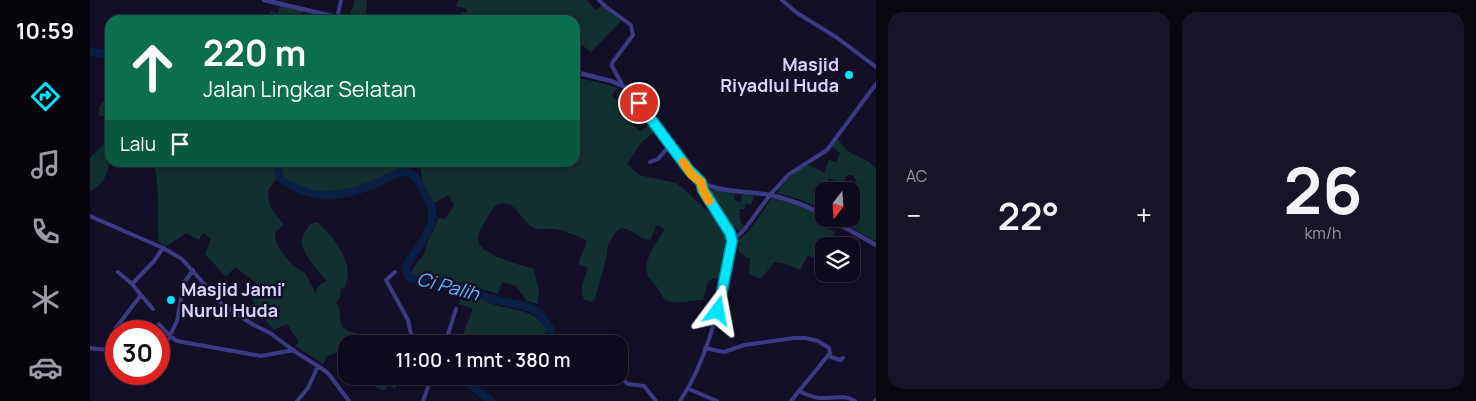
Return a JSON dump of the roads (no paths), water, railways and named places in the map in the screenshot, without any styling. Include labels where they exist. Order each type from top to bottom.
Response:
[{"type":"street","points":[[264,0],[276,1],[326,15]]},
{"type":"street","points":[[338,15],[341,0]]},
{"type":"street","points":[[600,0],[606,7],[632,25],[632,35],[612,63],[612,66],[624,86],[639,103],[692,175],[701,182],[717,187],[770,195],[801,204],[815,211]]},
{"type":"street","points":[[782,0],[797,13],[836,37],[876,67]]},
{"type":"street","points":[[580,73],[624,86]]},
{"type":"street","points":[[732,241],[744,230],[770,195],[788,175],[827,150],[876,84]]},
{"type":"street","points":[[650,162],[658,159],[670,145]]},
{"type":"street","points":[[680,401],[689,389],[706,348],[720,303],[732,241],[727,226],[710,203],[701,182]]},
{"type":"street","points":[[90,216],[163,248],[182,259],[222,304],[274,336],[328,373],[349,401]]},
{"type":"street","points":[[847,228],[876,244]]},
{"type":"street","points":[[132,284],[154,261],[163,248]]},
{"type":"street","points":[[193,270],[184,283],[177,321],[170,336],[177,341],[261,356],[286,353],[294,350]]},
{"type":"street","points":[[118,272],[132,284],[153,309]]},
{"type":"street","points":[[396,272],[386,280],[408,320],[412,335]]},
{"type":"street","points":[[90,348],[108,350],[115,329],[141,295]]},
{"type":"street","points":[[448,335],[456,309]]},
{"type":"street","points":[[706,348],[724,352],[744,345],[794,338],[805,338],[824,344],[829,348],[830,353],[792,401]]},
{"type":"street","points":[[828,356],[840,360],[844,358]]},
{"type":"street","points":[[297,401],[310,383],[318,366]]},
{"type":"street","points":[[628,384],[644,386],[656,401]]},
{"type":"street","points":[[423,401],[429,385]]},
{"type":"street","points":[[689,389],[716,401]]},
{"type":"street","points":[[799,392],[817,398],[849,398],[855,401]]},
{"type":"waterway","name":"Ci Palih","points":[[90,51],[105,55]]},
{"type":"waterway","name":"Ci Palih","points":[[279,167],[280,178],[291,186],[303,191],[327,195],[352,192],[398,173],[408,172],[413,175],[429,201],[432,216],[428,231],[407,264],[408,275],[412,279],[443,282],[492,299],[529,307],[538,312],[551,329],[549,335]]},
{"type":"waterway","name":"Ci Palih","points":[[470,385],[491,401]]},
{"type":"place","name":"Masjid Riyadlul Huda","points":[[849,75]]},
{"type":"place","name":"Masjid Jami' Nurul Huda","points":[[171,300]]}]
